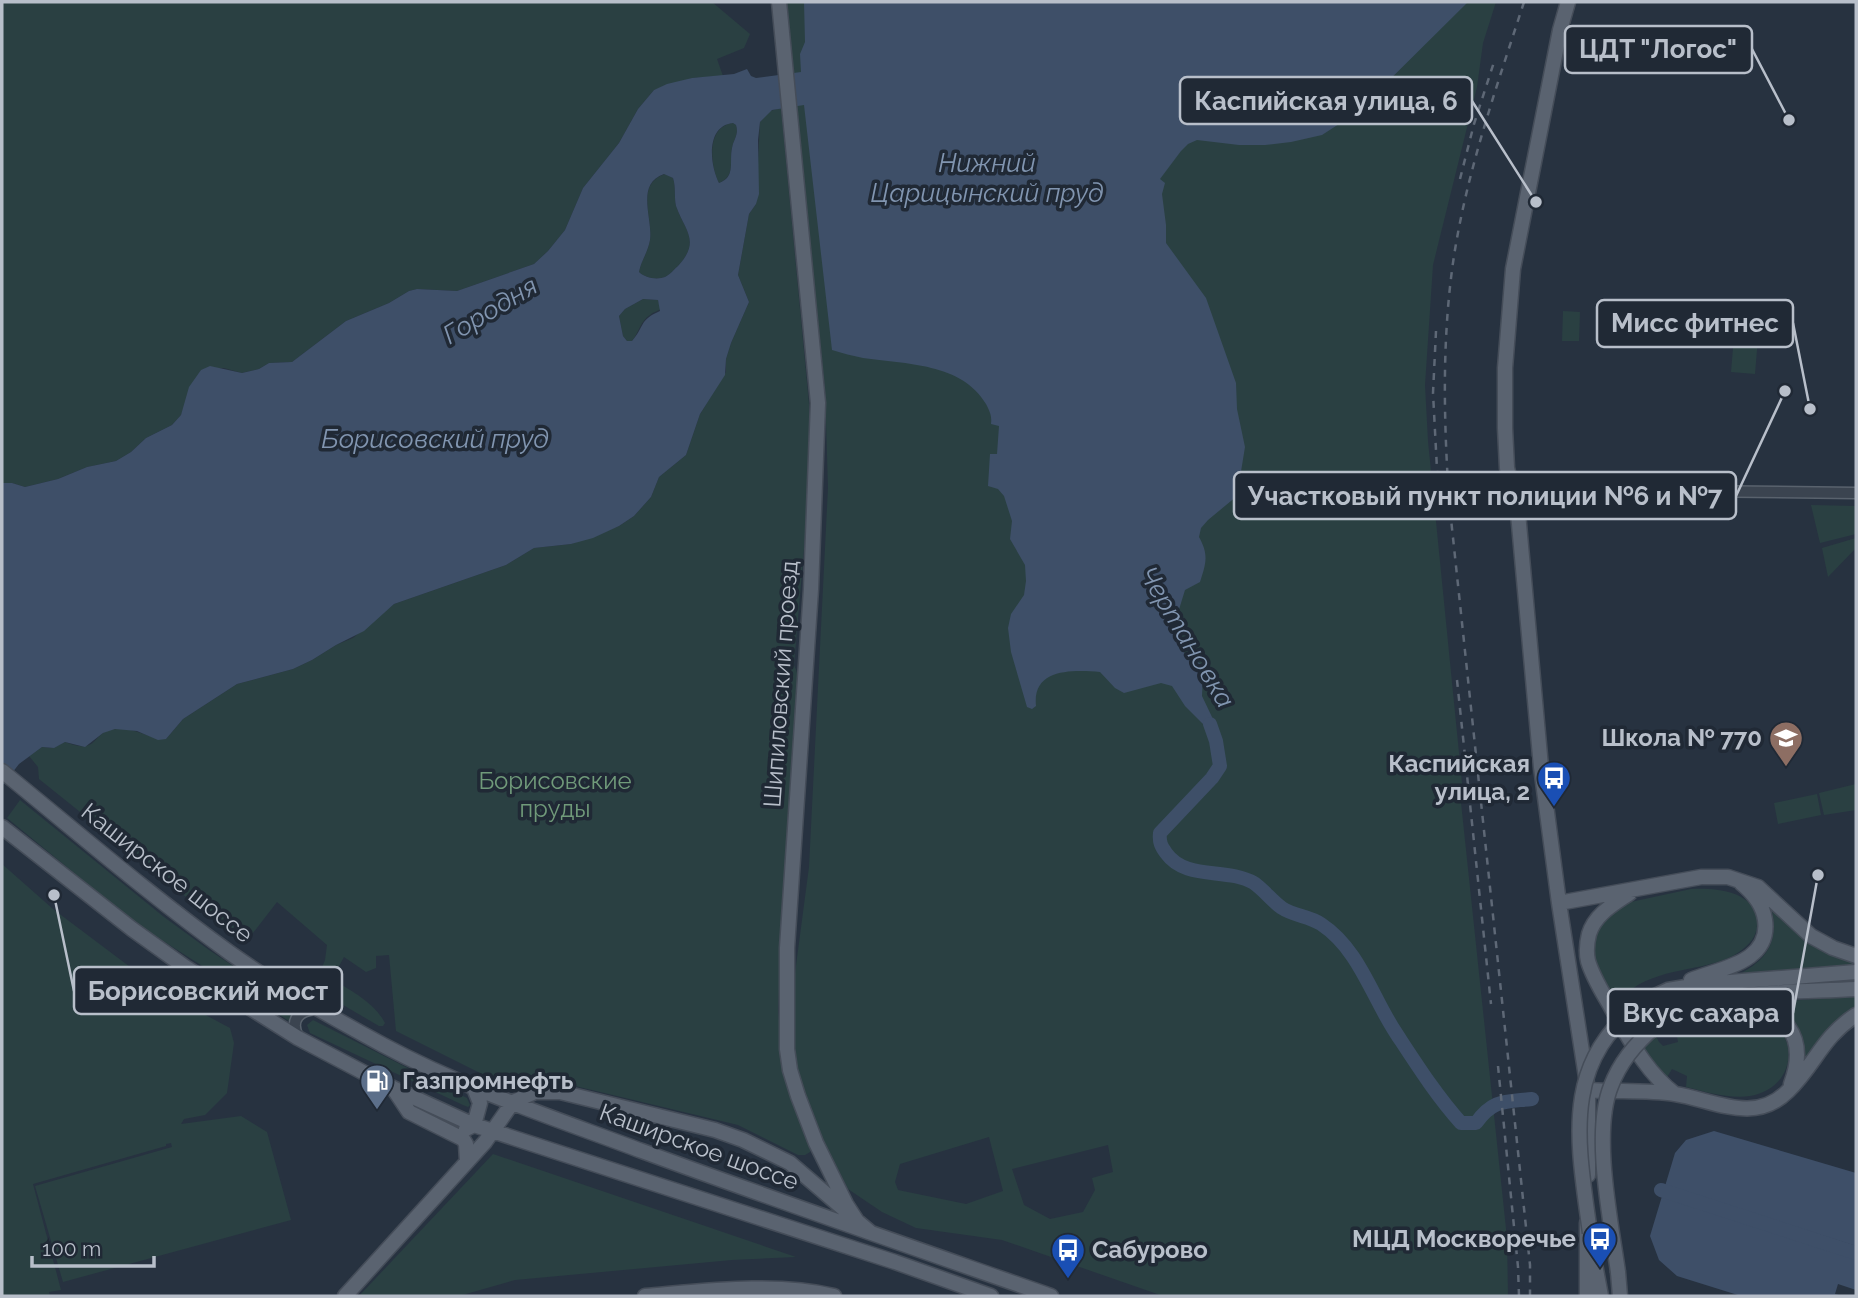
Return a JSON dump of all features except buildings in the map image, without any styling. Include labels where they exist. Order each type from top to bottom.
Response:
[{"type":"main road","name":"Шипиловский проезд","points":[[779,2],[818,403],[811,589],[785,1015],[790,1070],[816,1143],[839,1192],[857,1221],[870,1232]]},
{"type":"main road","points":[[1568,2],[1560,30],[1513,269],[1505,390],[1507,468],[1518,513],[1541,762],[1559,903],[1588,1090],[1587,1296]]},
{"type":"main road","name":"Каширское шоссе","points":[[2,771],[231,954],[295,995],[383,1044],[474,1088],[793,1206],[1051,1296]]},
{"type":"main road","name":"Каширское шоссе","points":[[2,827],[185,967],[298,1038],[393,1088],[474,1125],[895,1262],[991,1296]]},
{"type":"main road","points":[[1559,903],[1701,877],[1734,879],[1750,883],[1764,891],[1811,936],[1856,956]]},
{"type":"main road","points":[[1601,1296],[1582,1170],[1580,1127],[1583,1093],[1590,1066],[1600,1045],[1617,1024],[1646,1000],[1704,975],[1736,965],[1754,954],[1766,931],[1764,914],[1749,890],[1734,879]]},
{"type":"main road","points":[[1633,890],[1606,910],[1594,924],[1588,941],[1588,961],[1595,979],[1641,1058],[1661,1083],[1675,1094]]},
{"type":"main road","points":[[1668,990],[1758,978],[1856,972]]},
{"type":"main road","points":[[1620,1296],[1606,1178],[1604,1114],[1610,1087],[1634,1046],[1655,1027],[1679,1012],[1705,1003],[1761,995],[1856,989]]},
{"type":"main road","points":[[1705,1003],[1747,1004],[1764,1008],[1780,1017],[1792,1032],[1796,1046],[1795,1071],[1788,1091]]},
{"type":"main road","points":[[1588,1090],[1675,1094],[1743,1110],[1767,1105],[1788,1091],[1830,1036],[1856,1015]]},
{"type":"main road","points":[[393,1088],[409,1112],[463,1139],[467,1161]]},
{"type":"main road","points":[[451,1133],[474,1125],[481,1104],[474,1088]]},
{"type":"main road","points":[[347,1295],[467,1161],[513,1102],[535,1091],[560,1092],[715,1130],[765,1149],[790,1163],[857,1221]]},
{"type":"main road","points":[[790,1163],[802,1166],[812,1163],[816,1143]]},
{"type":"main road","points":[[645,1296],[771,1289],[834,1296]]},
{"type":"street","points":[[1513,489],[1856,493]]},
{"type":"street","points":[[298,1038],[293,1025],[299,1014],[309,1009],[321,1009]]},
{"type":"green space","points":[[2,2],[712,2],[750,34],[744,48],[717,59],[723,76],[692,78],[654,90],[638,109],[619,143],[583,188],[565,230],[534,264],[457,291],[409,291],[389,303],[346,321],[292,362],[269,363],[259,369],[242,373],[224,368],[201,370],[181,415],[172,425],[146,438],[116,461],[87,467],[58,479],[25,487],[2,483]]},
{"type":"green space","points":[[784,2],[1496,2],[1483,43],[1477,87],[1433,265],[1425,385],[1428,441],[1463,793],[1460,793],[1507,1238],[1508,1296],[1163,1296],[1002,1240],[916,1228],[882,1212],[848,1189],[806,1106],[796,1069],[790,1011],[809,867],[828,488],[825,388]],"holes":[[[989,1137],[1003,1191],[966,1204],[898,1190],[895,1182],[900,1164]],[[1108,1145],[1113,1172],[1092,1178],[1095,1190],[1083,1212],[1050,1219],[1024,1205],[1012,1169]]]},
{"type":"green space","name":"Борисовские пруды","points":[[781,108],[809,404],[809,491],[794,665],[799,694],[793,745],[783,967],[780,969],[778,1011],[785,1074],[810,1145],[810,1152],[805,1155],[798,1155],[738,1125],[550,1080],[518,1088],[484,1075],[396,1031],[389,955],[376,956],[376,968],[366,972],[344,957],[332,979],[375,1009],[385,1023],[379,1026],[314,988],[325,960],[327,945],[277,902],[246,942],[39,779],[38,767],[29,756],[42,747],[52,748],[65,742],[77,746],[90,745],[102,734],[116,729],[166,739],[183,719],[237,684],[293,669],[312,660],[353,638],[394,604],[506,565],[534,548],[571,544],[619,526],[634,516],[651,497],[659,477],[686,455],[700,414],[726,372],[726,359],[731,343],[749,302],[738,275],[749,214],[756,204],[760,122],[770,111]]},
{"type":"green space","points":[[733,123],[737,131],[732,148],[730,173],[719,183],[712,157],[714,139],[718,131]]},
{"type":"green space","points":[[665,174],[673,178],[676,206],[687,229],[690,243],[689,250],[678,266],[665,277],[655,278],[639,272],[650,240],[647,202],[650,185]]},
{"type":"green space","points":[[643,299],[658,300],[661,309],[647,317],[632,341],[627,341],[623,336],[619,316],[625,309]]},
{"type":"green space","points":[[1563,311],[1580,312],[1579,341],[1562,341]]},
{"type":"green space","points":[[1735,324],[1759,326],[1755,374],[1731,372]]},
{"type":"green space","points":[[1811,505],[1856,506],[1856,534],[1820,543]]},
{"type":"green space","points":[[1856,538],[1856,548],[1828,577],[1822,548]]},
{"type":"green space","points":[[1856,784],[1856,810],[1824,815],[1819,793]]},
{"type":"green space","points":[[1817,794],[1821,815],[1778,824],[1774,803]]},
{"type":"green space","points":[[20,800],[164,917],[296,1008],[289,1021],[152,934],[7,818]]},
{"type":"green space","points":[[2,864],[53,909],[166,994],[230,1028],[234,1043],[227,1093],[205,1115],[184,1119],[181,1124],[241,1116],[267,1132],[291,1220],[63,1282],[35,1186],[172,1147],[171,1143],[166,1144],[33,1184],[61,1290],[49,1292],[50,1296],[2,1296]]},
{"type":"green space","points":[[1691,889],[1732,893],[1749,903],[1757,921],[1752,939],[1743,949],[1728,958],[1659,976],[1632,989],[1663,1046],[1678,1042],[1676,1031],[1726,1014],[1743,1013],[1762,1017],[1776,1026],[1785,1038],[1787,1066],[1780,1080],[1768,1090],[1750,1096],[1726,1096],[1686,1087],[1687,1076],[1672,1069],[1666,1079],[1656,1072],[1606,991],[1591,950],[1599,923],[1626,903]]},
{"type":"green space","points":[[1771,907],[1856,964],[1742,973],[1761,958],[1770,946],[1774,931]]},
{"type":"green space","points":[[1856,996],[1856,1010],[1803,1063],[1804,1043],[1798,1028],[1775,1002]]},
{"type":"green space","points":[[313,1020],[467,1098],[470,1105],[463,1105],[310,1033],[307,1025]]},
{"type":"green space","points":[[493,1154],[796,1257],[732,1260],[515,1280],[459,1296],[359,1296]]},
{"type":"water","points":[[804,2],[1468,2],[1356,113],[1322,135],[1265,145],[1197,140],[1181,151],[1160,179],[1165,183],[1162,194],[1166,243],[1206,298],[1236,383],[1237,409],[1245,447],[1237,496],[1201,528],[1199,537],[1205,554],[1204,569],[1200,582],[1185,590],[1177,616],[1176,629],[1185,655],[1201,664],[1202,696],[1212,717],[1216,741],[1210,731],[1185,706],[1172,686],[1161,683],[1124,693],[1115,688],[1100,672],[1067,672],[1047,678],[1036,694],[1036,706],[1032,709],[1027,707],[1011,652],[1008,628],[1011,614],[1024,595],[1025,565],[1010,539],[1012,521],[1004,496],[998,489],[988,486],[990,454],[997,454],[999,426],[991,424],[989,409],[976,390],[948,373],[914,364],[863,358],[832,350],[804,105],[772,110],[760,122],[759,194],[749,214],[738,275],[749,302],[731,343],[725,375],[700,414],[686,455],[659,477],[651,497],[634,516],[593,538],[571,544],[534,548],[506,565],[394,604],[364,631],[312,660],[293,669],[237,684],[183,719],[166,739],[158,740],[137,731],[115,729],[103,733],[85,747],[65,742],[54,748],[42,747],[19,764],[2,786],[2,483],[25,487],[58,479],[87,467],[116,461],[146,438],[172,425],[181,415],[189,387],[201,370],[210,366],[242,373],[259,369],[269,363],[292,362],[346,321],[389,303],[409,291],[457,291],[534,264],[565,230],[583,188],[619,143],[638,109],[654,90],[692,78],[734,74],[747,69],[751,76],[756,78],[801,72],[800,54],[805,42]],"holes":[[[733,123],[737,131],[732,148],[730,173],[719,183],[713,167],[714,139],[718,131]],[[664,174],[673,178],[676,206],[687,229],[690,243],[689,250],[678,266],[667,276],[658,278],[639,272],[650,240],[647,202],[650,185]],[[643,299],[658,300],[660,311],[645,320],[632,341],[627,341],[623,336],[619,316],[625,309]]]},
{"type":"water","points":[[1714,1131],[1856,1173],[1856,1246],[1669,1187],[1666,1197],[1856,1258],[1856,1290],[1838,1284],[1835,1294],[1843,1296],[1741,1296],[1677,1276],[1659,1260],[1650,1236],[1675,1153],[1686,1140]]},
{"type":"waterway","name":"Чертановка","points":[[1210,724],[1220,766],[1160,833],[1161,844],[1166,853],[1174,862],[1195,871],[1243,878],[1254,883],[1282,908],[1316,921],[1334,934],[1364,974],[1387,1019],[1419,1068],[1461,1123],[1476,1123],[1482,1115],[1500,1103],[1532,1099]]},
{"type":"waterway","name":"Чертановка","points":[[1661,1190],[1856,1253]]},
{"type":"railway","points":[[1524,2],[1482,134],[1464,202],[1452,270],[1445,385],[1449,500],[1530,1265],[1530,1296]]},
{"type":"railway","points":[[1460,179],[1494,62]]},
{"type":"railway","points":[[1436,331],[1433,393],[1438,488]]},
{"type":"railway","points":[[1457,680],[1491,1004]]},
{"type":"railway","points":[[1498,1066],[1519,1296]]},
{"type":"place","name":"ЦДТ \"Логос\"","points":[[1789,120]]},
{"type":"place","name":"Каспийская улица, 6","points":[[1536,202]]},
{"type":"place","name":"Участковый пункт полиции №6 и №7","points":[[1785,391]]},
{"type":"place","name":"Мисс фитнес","points":[[1810,409]]},
{"type":"place","name":"Школа № 770","points":[[1786,768]]},
{"type":"place","name":"Каспийская улица, 2","points":[[1554,808]]},
{"type":"place","name":"Вкус сахара","points":[[1818,875]]},
{"type":"place","name":"Борисовский мост","points":[[54,895]]},
{"type":"place","name":"Газпромнефть","points":[[377,1111]]},
{"type":"place","name":"МЦД Москворечье","points":[[1600,1269]]},
{"type":"place","name":"Сабурово","points":[[1068,1280]]},
{"type":"water label","name":"Нижний Царицынский пруд","points":[[987,178]]},
{"type":"water label","name":"Городня","points":[[490,310]]},
{"type":"water label","name":"Борисовский пруд","points":[[435,439]]}]
